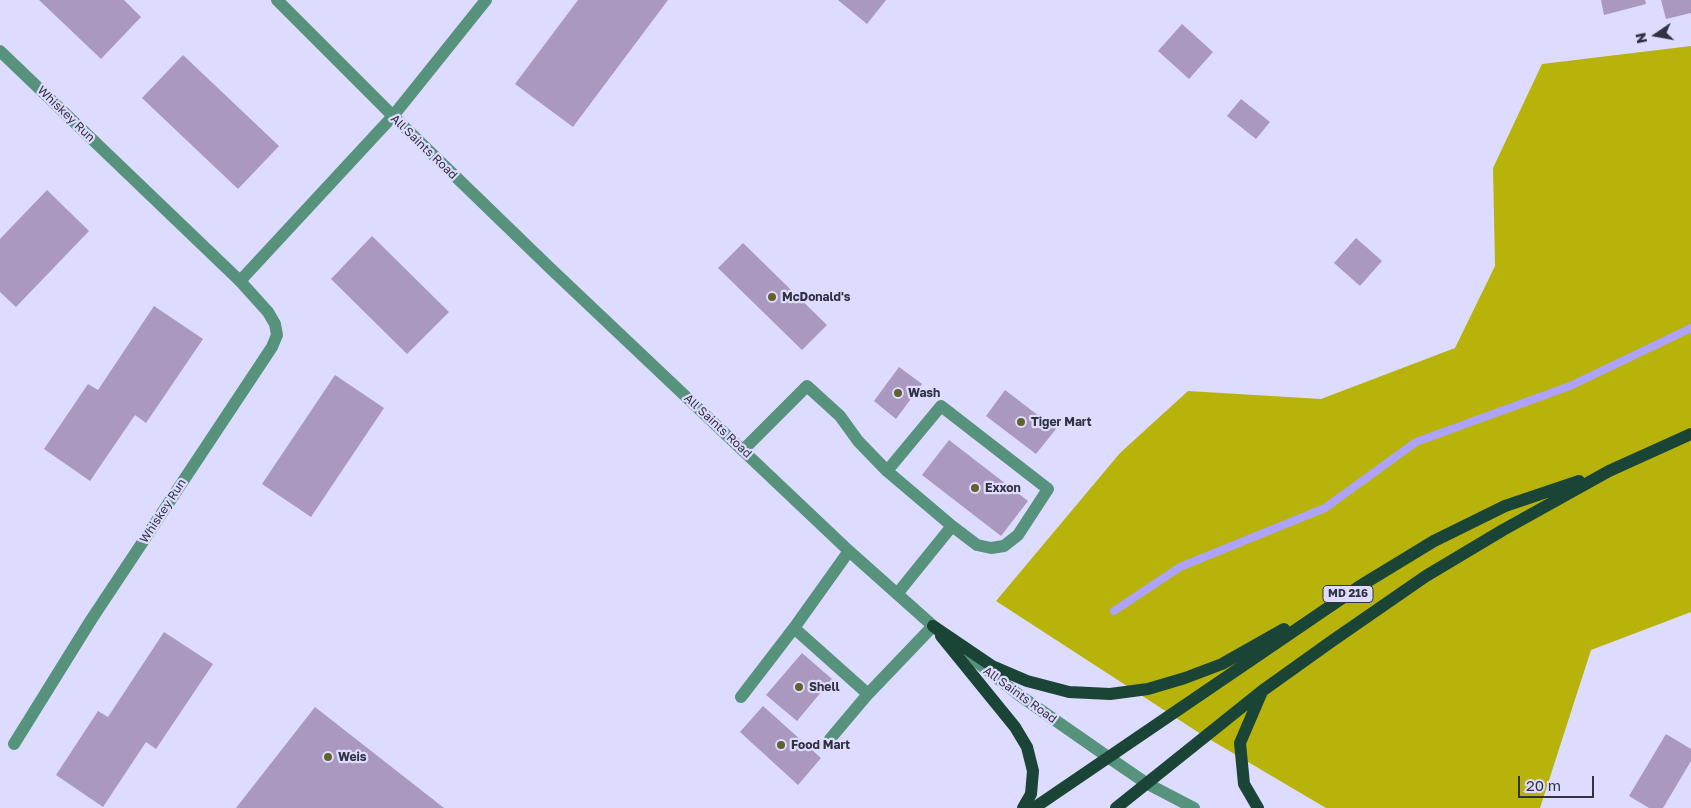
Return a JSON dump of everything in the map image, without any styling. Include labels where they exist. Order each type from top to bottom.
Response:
[{"type":"main road","name":"MD 216","points":[[1116,808],[1262,691],[1426,576],[1503,530],[1609,471],[1691,434]]},
{"type":"main road","name":"MD 216","points":[[1034,808],[1360,586],[1434,541],[1505,506],[1609,471]]},
{"type":"main road","points":[[933,626],[992,666],[1027,681],[1069,692],[1110,694],[1148,689],[1186,678],[1222,664],[1360,586]]},
{"type":"main road","points":[[933,626],[1015,727],[1027,747],[1033,771],[1031,794],[1023,808]]},
{"type":"main road","points":[[1258,808],[1244,784],[1240,743],[1262,691]]},
{"type":"street","name":"All Saints Road","points":[[277,0],[393,116],[743,450],[849,551],[933,626],[1019,695],[1146,783],[1194,808]]},
{"type":"street","points":[[240,281],[393,116],[486,0]]},
{"type":"street","name":"Whiskey Run","points":[[0,51],[240,281],[268,312],[275,324],[277,335],[272,347],[91,620],[14,744]]},
{"type":"street","points":[[743,450],[807,386],[840,416],[858,441],[887,471],[976,545],[991,548],[1004,546],[1018,535],[1048,489],[940,406],[887,471]]},
{"type":"street","points":[[897,594],[952,526]]},
{"type":"street","points":[[741,697],[794,628],[849,551]]},
{"type":"street","points":[[830,739],[868,694],[933,626]]},
{"type":"street","points":[[794,628],[868,694]]},
{"type":"shaded area","points":[[1691,46],[1691,612],[1591,650],[1540,808],[1326,808],[1204,736],[996,601],[1120,453],[1188,391],[1321,399],[1455,348],[1495,266],[1493,168],[1542,64]]},
{"type":"building","points":[[39,0],[124,0],[141,17],[101,59]]},
{"type":"building","points":[[578,0],[668,0],[573,127],[515,84]]},
{"type":"building","points":[[838,0],[886,0],[867,24]]},
{"type":"building","points":[[1601,0],[1645,0],[1646,4],[1604,15]]},
{"type":"building","points":[[1661,0],[1691,0],[1691,13],[1666,19]]},
{"type":"building","points":[[1182,24],[1213,52],[1189,79],[1158,51]]},
{"type":"building","points":[[183,55],[279,146],[238,189],[142,98]]},
{"type":"building","points":[[1241,99],[1270,122],[1256,139],[1227,116]]},
{"type":"building","points":[[47,190],[89,231],[16,307],[0,292],[0,239]]},
{"type":"building","points":[[372,236],[449,312],[407,354],[331,279]]},
{"type":"building","points":[[1356,238],[1382,261],[1360,286],[1334,263]]},
{"type":"building","name":"McDonald's","points":[[743,243],[827,325],[802,350],[718,268]]},
{"type":"building","points":[[154,306],[203,339],[146,423],[135,415],[90,481],[44,449],[88,384],[98,390]]},
{"type":"building","name":"Wash","points":[[899,367],[922,384],[896,419],[874,401]]},
{"type":"building","points":[[335,375],[384,408],[311,517],[262,484]]},
{"type":"building","name":"Tiger Mart","points":[[1005,390],[1056,429],[1036,454],[986,416]]},
{"type":"building","name":"Exxon","points":[[949,440],[1028,501],[1001,536],[922,475]]},
{"type":"building","points":[[164,632],[213,664],[156,749],[146,742],[103,807],[56,775],[98,711],[108,717]]},
{"type":"building","name":"Shell","points":[[802,653],[832,679],[797,721],[766,695]]},
{"type":"building","name":"Food Mart","points":[[763,706],[821,758],[798,785],[740,732]]},
{"type":"building","name":"Weis","points":[[315,707],[444,808],[236,808]]},
{"type":"building","points":[[1666,734],[1691,749],[1691,761],[1663,808],[1649,808],[1629,796]]},
{"type":"waterway","points":[[1114,611],[1180,567],[1325,508],[1416,442],[1570,386],[1691,328]]},
{"type":"place","name":"McDonald's","points":[[772,297]]},
{"type":"place","name":"Wash","points":[[898,393]]},
{"type":"place","name":"Tiger Mart","points":[[1021,422]]},
{"type":"place","name":"Exxon","points":[[975,488]]},
{"type":"place","name":"Shell","points":[[799,687]]},
{"type":"place","name":"Food Mart","points":[[781,745]]},
{"type":"place","name":"Weis","points":[[328,757]]}]
